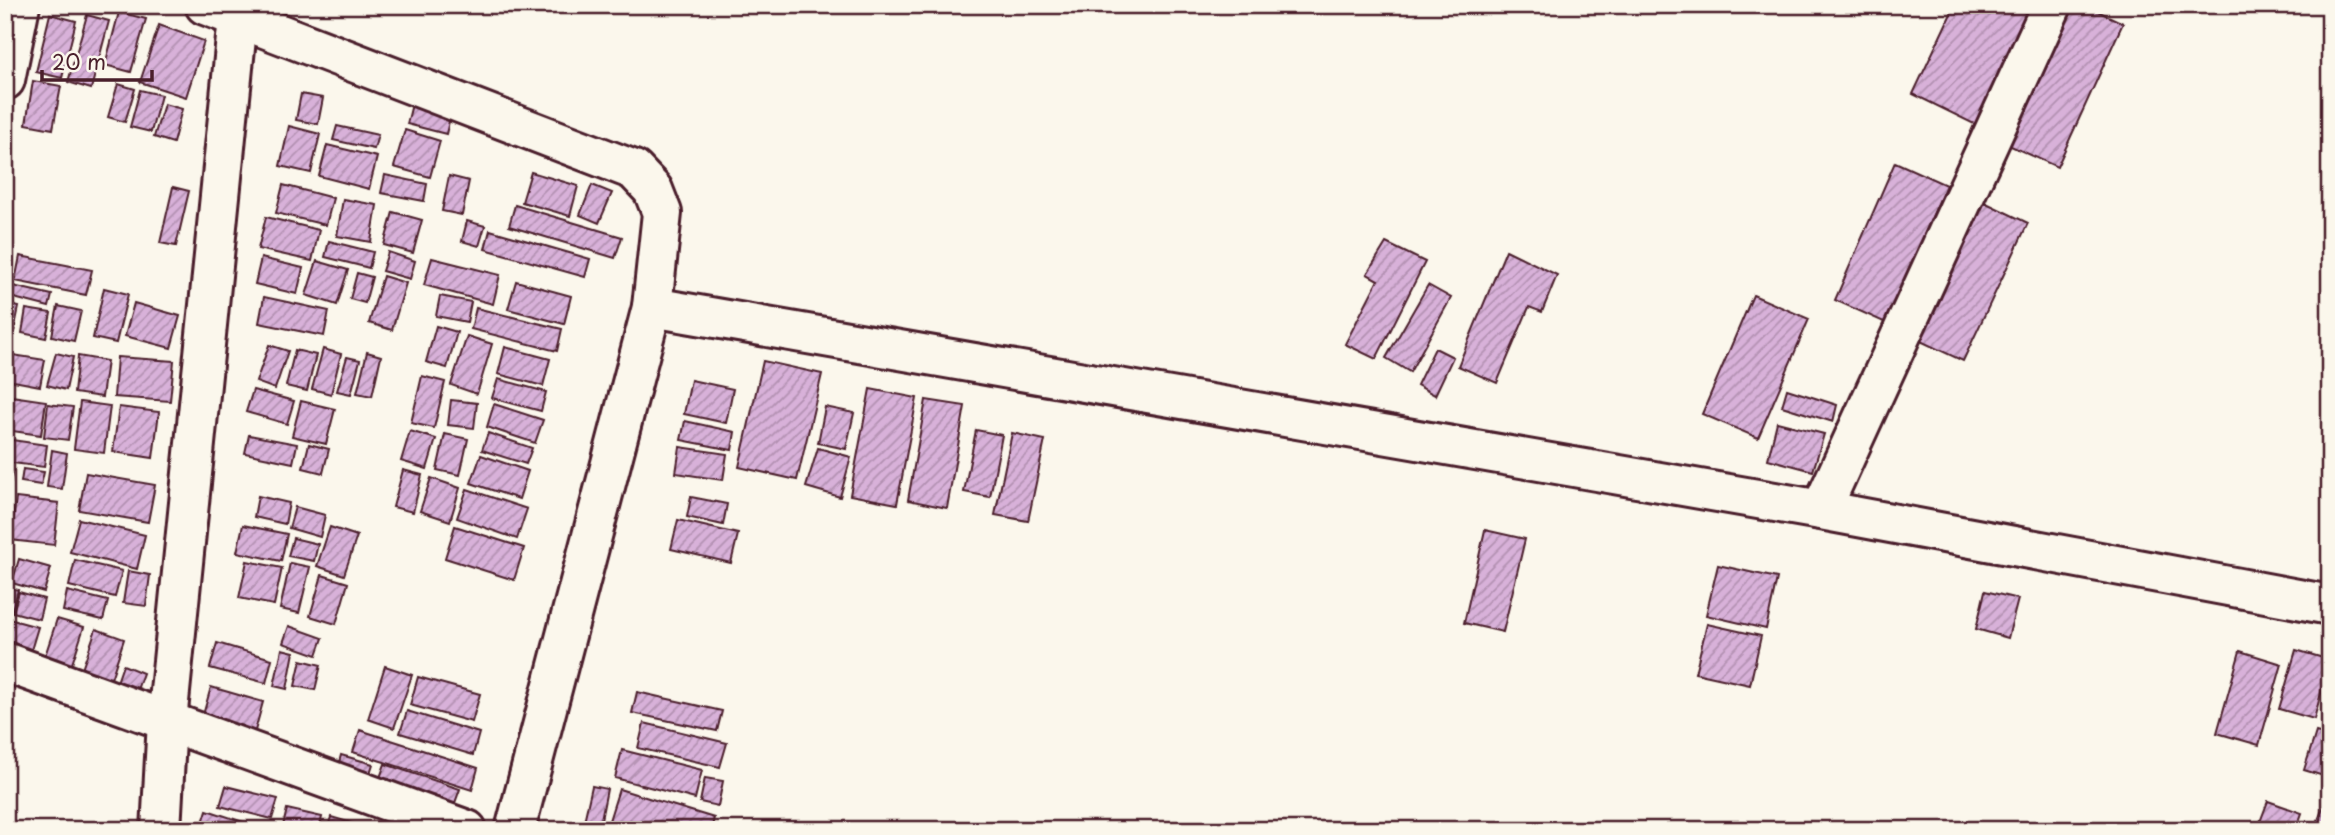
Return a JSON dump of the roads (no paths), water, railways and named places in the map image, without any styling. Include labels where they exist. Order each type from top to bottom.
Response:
[{"type":"street","points":[[5,80],[20,5]]},
{"type":"street","points":[[1821,510],[2052,5]]},
{"type":"street","points":[[161,830],[221,12],[634,170],[653,190],[662,212],[652,307],[515,830]]},
{"type":"street","points":[[652,307],[1821,510],[2330,605]]},
{"type":"street","points":[[5,662],[467,830]]}]
